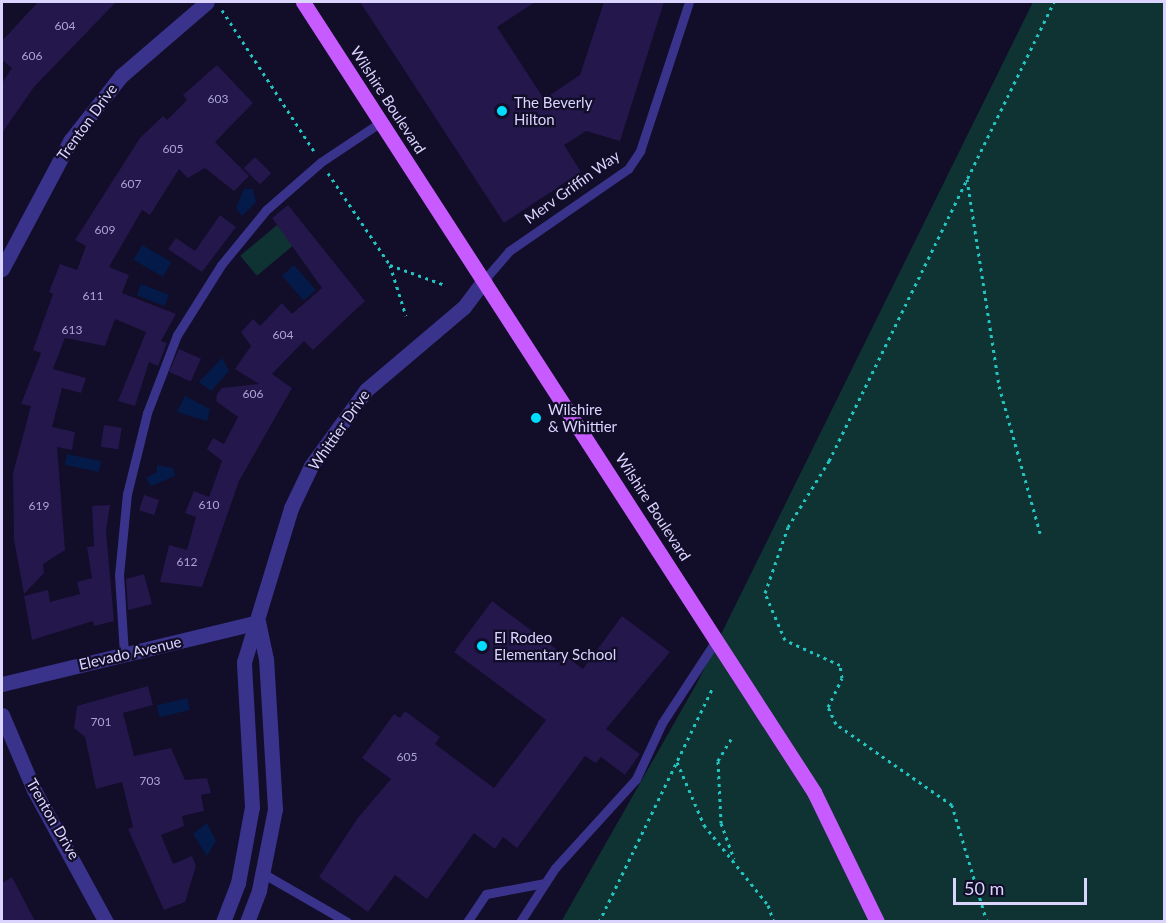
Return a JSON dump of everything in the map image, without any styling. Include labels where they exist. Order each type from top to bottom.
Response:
[{"type":"main road","name":"Wilshire Boulevard","points":[[303,2],[717,639],[832,823],[877,921]]},
{"type":"street","name":"Trenton Drive","points":[[2,269],[70,141],[128,69],[207,2]]},
{"type":"street","name":"Whittier Drive","points":[[223,921],[238,883],[252,807],[243,665],[258,622],[275,551],[312,466],[366,390],[464,307],[484,280]]},
{"type":"street","name":"Whittier Drive","points":[[247,921],[264,874],[276,809],[265,647],[258,622]]},
{"type":"street","name":"Elevado Avenue","points":[[2,684],[258,622]]},
{"type":"street","name":"Trenton Drive","points":[[2,715],[34,790],[106,921]]},
{"type":"lane","name":"Merv Griffin Way","points":[[484,280],[509,251],[628,169],[640,151],[688,2]]},
{"type":"lane","points":[[124,654],[119,575],[127,494],[147,413],[177,335],[220,265],[267,210],[321,162],[381,122]]},
{"type":"lane","points":[[520,921],[545,883],[636,779],[662,723],[717,639]]},
{"type":"lane","points":[[264,874],[347,921]]},
{"type":"lane","points":[[466,921],[492,891],[545,883]]},
{"type":"path","points":[[987,921],[952,805],[841,729],[828,707],[842,678],[840,665],[785,640],[765,593],[788,527],[829,461],[1054,2]]},
{"type":"path","points":[[222,10],[318,158]]},
{"type":"path","points":[[325,168],[390,266],[406,316]]},
{"type":"path","points":[[966,178],[999,386],[1040,533]]},
{"type":"path","points":[[390,266],[445,285]]},
{"type":"path","points":[[599,921],[713,687]]},
{"type":"path","points":[[732,739],[718,761],[721,823],[734,861]]},
{"type":"path","points":[[677,762],[704,825],[734,861],[774,921]]},
{"type":"green space","points":[[1033,2],[1164,2],[1164,921],[561,922],[697,683]]},
{"type":"green space","points":[[277,225],[294,245],[257,276],[240,256]]},
{"type":"water","points":[[244,189],[253,189],[256,202],[242,216],[236,208]]},
{"type":"water","points":[[142,245],[171,262],[163,277],[134,260]]},
{"type":"water","points":[[294,265],[316,290],[304,300],[282,275]]},
{"type":"water","points":[[141,284],[169,295],[165,306],[137,295]]},
{"type":"water","points":[[222,358],[229,371],[211,391],[199,382]]},
{"type":"water","points":[[185,396],[210,409],[207,421],[177,412]]},
{"type":"water","points":[[67,454],[101,461],[99,472],[65,465]]},
{"type":"water","points":[[157,465],[173,468],[175,476],[151,486],[146,478],[157,472]]},
{"type":"water","points":[[187,698],[190,710],[160,717],[157,705]]},
{"type":"water","points":[[207,823],[216,841],[207,856],[193,834]]},
{"type":"building","points":[[38,2],[116,2],[34,87],[2,133],[2,83],[12,68],[2,60],[2,41]]},
{"type":"building","name":"The Beverly Hilton","points":[[360,2],[535,2],[497,27],[544,99],[580,75],[604,2],[664,2],[620,141],[586,131],[564,145],[581,172],[504,223]]},
{"type":"building","points":[[217,65],[253,103],[215,142],[249,176],[234,191],[205,168],[188,178],[179,169],[150,215],[142,210],[109,267],[129,275],[122,293],[176,314],[161,341],[167,343],[158,366],[149,362],[135,406],[118,401],[146,332],[115,319],[105,346],[65,338],[53,369],[86,378],[81,393],[62,388],[52,427],[75,432],[72,450],[57,447],[65,550],[43,564],[44,573],[24,594],[14,540],[13,473],[31,406],[21,404],[41,353],[33,350],[53,294],[49,292],[60,264],[77,270],[86,246],[75,240],[140,138],[163,116],[167,120],[187,100],[183,95]]},
{"type":"building","points":[[255,157],[271,173],[260,185],[244,168]]},
{"type":"building","points":[[288,205],[365,301],[313,350],[304,341],[272,374],[292,388],[239,481],[202,587],[160,582],[169,545],[187,550],[196,517],[185,513],[194,491],[209,497],[222,461],[207,449],[213,438],[224,444],[238,417],[216,401],[217,394],[222,388],[259,384],[235,369],[251,346],[241,332],[253,319],[260,326],[282,303],[292,314],[322,288],[272,218]]},
{"type":"building","points":[[220,215],[236,227],[202,272],[168,249],[176,238],[195,251]]},
{"type":"building","points":[[179,349],[201,359],[191,382],[169,372]]},
{"type":"building","points":[[104,425],[122,428],[118,450],[101,447]]},
{"type":"building","points":[[144,495],[159,500],[154,515],[139,510]]},
{"type":"building","points":[[110,505],[106,531],[114,621],[94,626],[93,621],[32,640],[24,596],[48,590],[50,602],[80,594],[77,582],[92,578],[87,547],[94,546],[92,506]]},
{"type":"building","points":[[144,574],[152,604],[128,610],[126,579]]},
{"type":"building","points":[[492,601],[583,669],[622,616],[670,652],[606,729],[640,754],[625,775],[601,757],[596,763],[585,756],[517,848],[503,837],[495,849],[474,833],[427,899],[395,875],[368,912],[319,877],[357,819],[391,779],[362,758],[394,714],[400,718],[405,711],[440,737],[435,744],[494,788],[546,720],[454,652]]},
{"type":"building","points":[[148,686],[153,705],[123,713],[134,756],[171,748],[185,780],[207,778],[211,793],[201,795],[204,811],[182,816],[184,826],[161,835],[173,864],[192,856],[196,866],[185,902],[164,910],[128,829],[133,827],[122,782],[96,789],[85,737],[74,728],[77,706]]},
{"type":"building","points":[[12,877],[35,921],[2,921],[2,883]]},
{"type":"place","name":"The Beverly Hilton","points":[[502,111]]},
{"type":"place","name":"Wilshire & Whittier","points":[[536,418]]},
{"type":"place","name":"El Rodeo Elementary School","points":[[482,646]]}]
